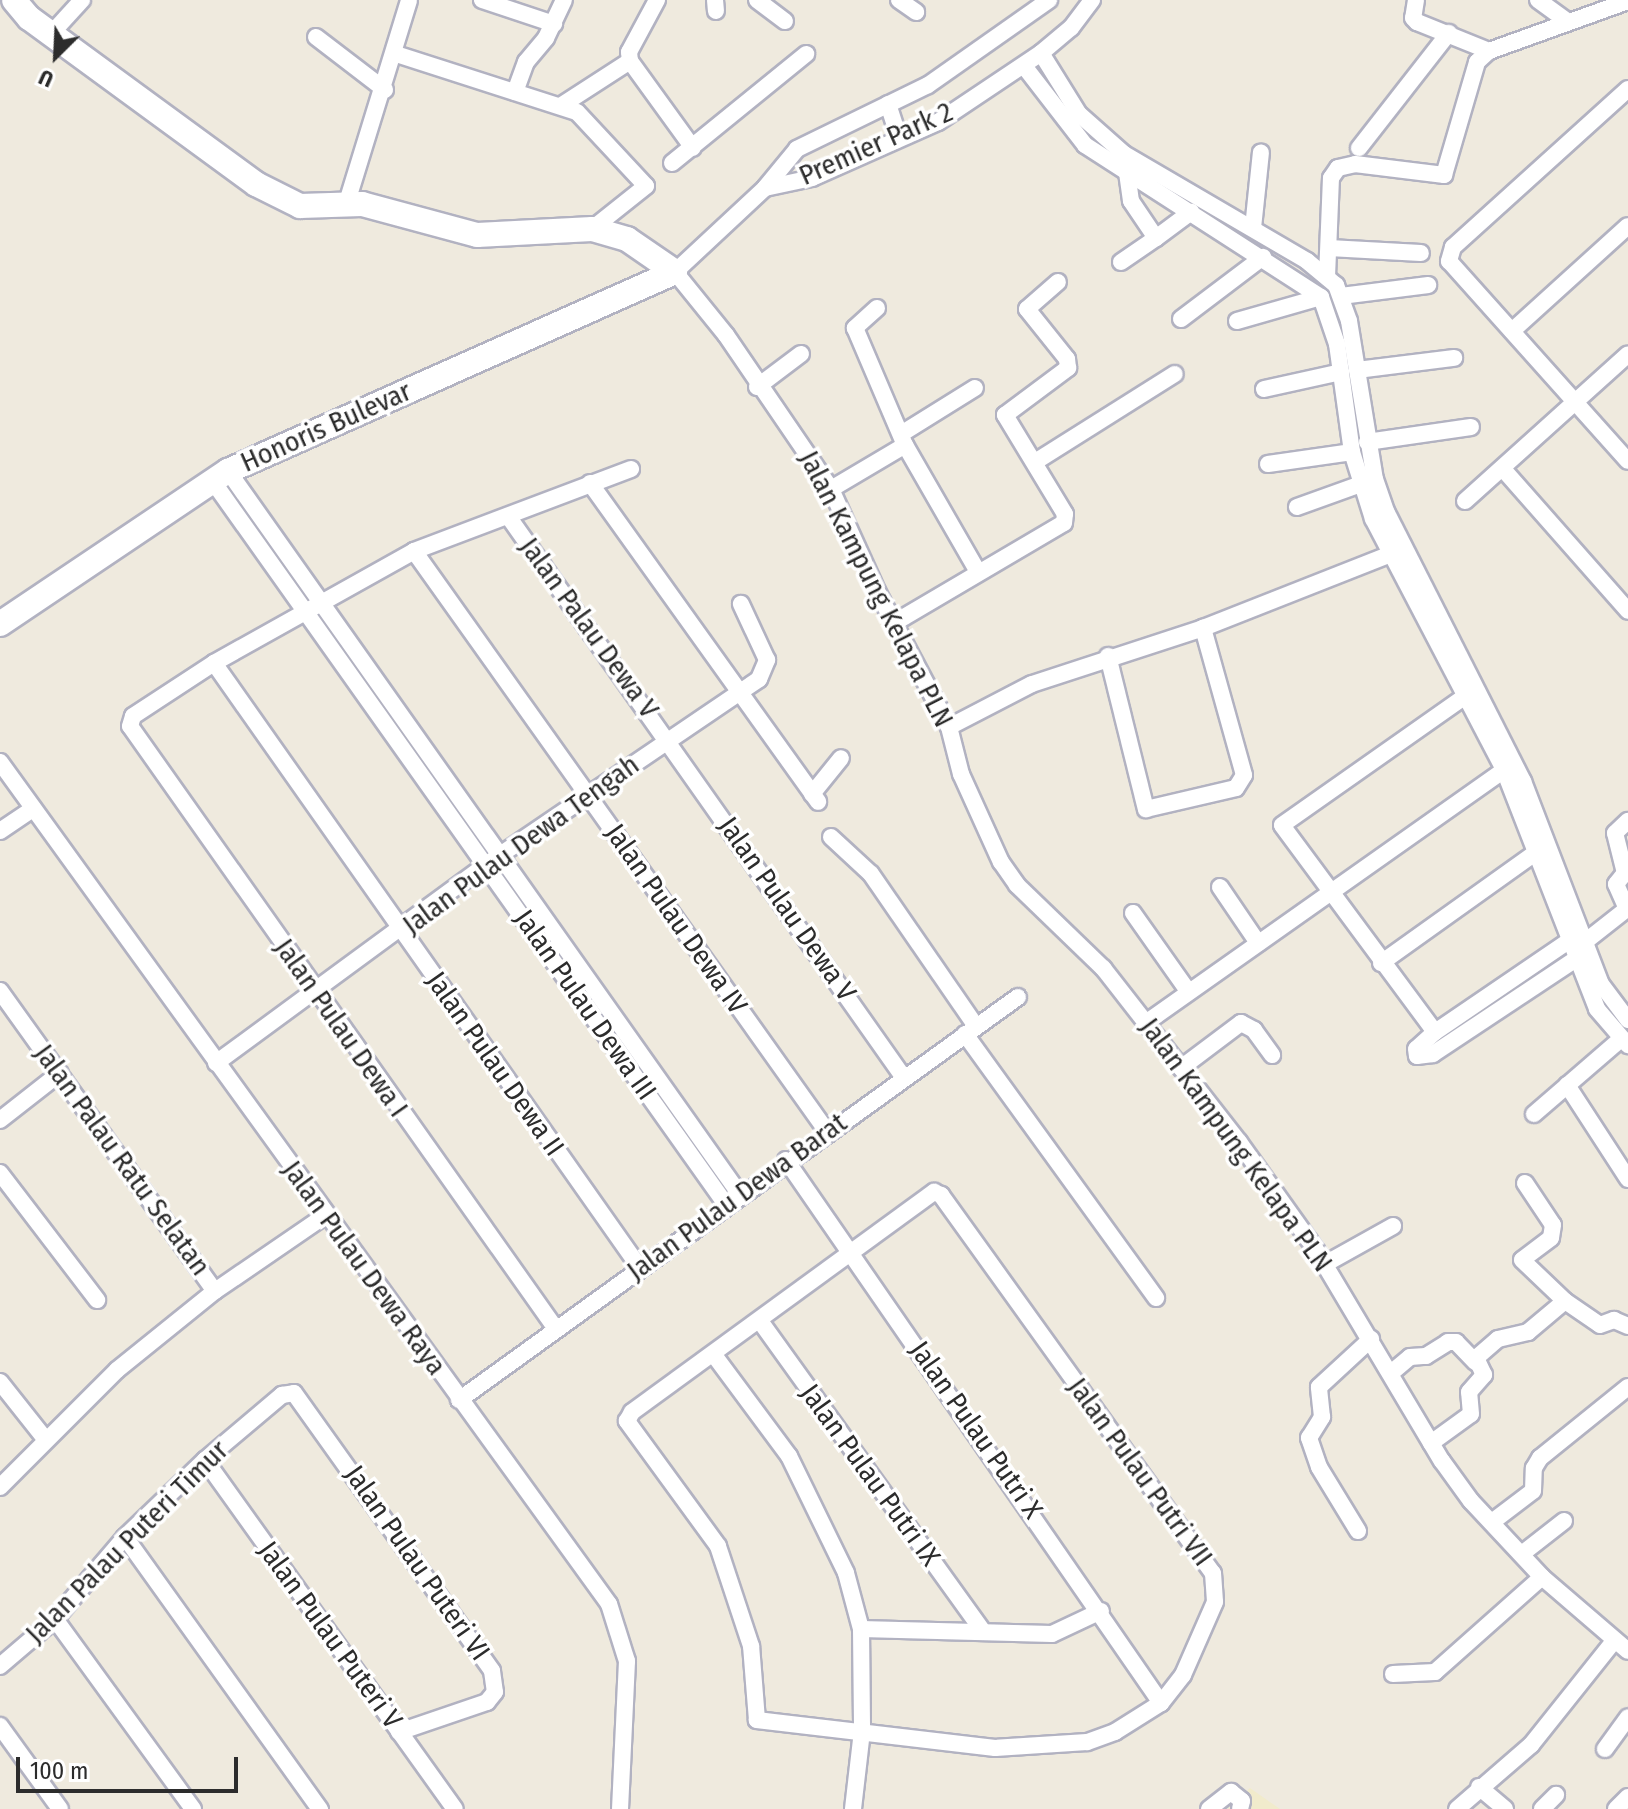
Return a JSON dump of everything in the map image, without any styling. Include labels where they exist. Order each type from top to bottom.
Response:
[{"type":"street","name":"Jalan Kampung Kelapa PLN","points":[[14,0],[51,34],[267,190],[300,206],[327,208],[347,202],[477,235],[592,229],[627,239],[675,272],[726,335],[757,387],[831,489],[894,623],[949,727],[961,774],[1001,862],[1147,1022],[1325,1264],[1431,1443],[1492,1522],[1542,1577],[1621,1646]]},
{"type":"street","points":[[51,34],[82,0]]},
{"type":"street","points":[[482,0],[554,24]]},
{"type":"street","points":[[515,92],[526,62],[554,24],[564,0]]},
{"type":"street","points":[[657,0],[629,52],[630,61],[693,148]]},
{"type":"street","points":[[757,0],[785,21]]},
{"type":"street","points":[[899,0],[916,12]]},
{"type":"street","name":"Premier Park 2","points":[[675,272],[765,188],[797,149],[928,85],[1049,0]]},
{"type":"street","name":"Premier Park 2","points":[[765,188],[812,178],[938,122],[1041,53],[1092,0]]},
{"type":"street","points":[[1416,0],[1413,20],[1489,51]]},
{"type":"street","points":[[1538,0],[1568,22]]},
{"type":"street","points":[[1327,277],[1331,178],[1338,168],[1355,164],[1444,175],[1477,62],[1489,51],[1628,1]]},
{"type":"street","points":[[347,202],[396,54],[403,3]]},
{"type":"street","points":[[1359,148],[1449,33]]},
{"type":"street","points":[[316,37],[385,90]]},
{"type":"street","points":[[1041,53],[1079,114],[1114,145],[1244,230],[1327,277],[1341,296],[1354,404],[1399,552],[1467,695],[1509,767],[1534,854],[1574,960],[1597,1009],[1625,1042],[1534,1114]]},
{"type":"street","points":[[396,54],[562,105],[579,114],[646,186],[592,229]]},
{"type":"street","points":[[672,163],[806,54]]},
{"type":"street","points":[[562,105],[630,61]]},
{"type":"street","points":[[1024,66],[1071,132],[1127,173],[1191,212],[1244,230],[1263,257],[1321,297],[1330,314],[1349,371]]},
{"type":"street","points":[[1628,89],[1449,254],[1449,261],[1628,461]]},
{"type":"street","points":[[888,104],[899,138]]},
{"type":"street","points":[[1244,230],[1261,152]]},
{"type":"street","points":[[1127,173],[1131,201],[1156,238]]},
{"type":"street","points":[[1121,262],[1191,212]]},
{"type":"street","points":[[1512,331],[1628,226]]},
{"type":"street","points":[[1329,248],[1421,253]]},
{"type":"street","points":[[1181,319],[1263,257]]},
{"type":"street","name":"Honoris Bulevar","points":[[0,624],[220,476],[675,272]]},
{"type":"street","points":[[894,623],[1064,523],[1065,514],[1006,411],[1068,368],[1067,359],[1027,309],[1058,282]]},
{"type":"street","points":[[1341,296],[1428,285]]},
{"type":"street","points":[[1237,321],[1321,297]]},
{"type":"street","points":[[877,308],[855,328],[903,440],[978,572]]},
{"type":"street","points":[[757,387],[801,354]]},
{"type":"street","points":[[1465,501],[1628,354]]},
{"type":"street","points":[[1264,389],[1349,371],[1454,358]]},
{"type":"street","points":[[1035,462],[1175,374]]},
{"type":"street","points":[[831,489],[975,388]]},
{"type":"street","points":[[1354,404],[1352,452],[1361,484],[1509,767],[1586,941],[1609,1001],[1628,1020]]},
{"type":"street","points":[[1367,442],[1471,427]]},
{"type":"street","points":[[1268,464],[1352,452]]},
{"type":"street","points":[[214,663],[303,609],[414,551],[631,469]]},
{"type":"street","points":[[1503,469],[1628,611]]},
{"type":"street","name":"Jalan Pulau Dewa III","points":[[220,476],[321,599],[502,855],[734,1201]]},
{"type":"street","name":"Jalan Pulau Dewa III","points":[[220,476],[303,609],[734,1201]]},
{"type":"street","points":[[590,483],[815,798],[841,758]]},
{"type":"street","points":[[1297,507],[1361,484]]},
{"type":"street","name":"Jalan Palau Dewa V","points":[[508,516],[669,740]]},
{"type":"street","name":"Jalan Pulau Dewa IV","points":[[414,551],[826,1130]]},
{"type":"street","points":[[949,727],[1032,684],[1108,656],[1203,628],[1399,552]]},
{"type":"street","name":"Jalan Pulau Dewa Tengah","points":[[216,1063],[402,931],[487,864],[759,679],[767,660],[741,604]]},
{"type":"street","points":[[1108,656],[1146,809],[1236,788],[1244,775],[1203,628]]},
{"type":"street","name":"Jalan Pulau Dewa I","points":[[214,663],[133,716],[130,726],[556,1329]]},
{"type":"street","name":"Jalan Pulau Dewa II","points":[[214,663],[640,1268]]},
{"type":"street","points":[[1435,1032],[1329,895],[1285,832],[1283,822],[1467,695]]},
{"type":"street","name":"Jalan Pulau Dewa V","points":[[669,740],[904,1078]]},
{"type":"street","name":"Jalan Pulau Dewa Raya","points":[[0,762],[609,1604],[622,1634],[627,1661],[620,1809]]},
{"type":"street","points":[[1147,1022],[1509,767]]},
{"type":"street","points":[[0,831],[33,809]]},
{"type":"street","points":[[1586,941],[1567,940],[1435,1032],[1416,1049],[1420,1058],[1574,960],[1586,941],[1627,909],[1616,884],[1625,873],[1615,833],[1628,821]]},
{"type":"street","points":[[831,837],[871,874],[970,1030],[1156,1298]]},
{"type":"street","points":[[1381,963],[1534,854]]},
{"type":"street","points":[[1220,887],[1258,943]]},
{"type":"street","points":[[1133,913],[1188,991]]},
{"type":"street","name":"Jalan Palau Ratu Selatan","points":[[0,991],[215,1291]]},
{"type":"street","name":"Jalan Pulau Dewa Barat","points":[[459,1400],[734,1201],[826,1130],[1018,997]]},
{"type":"street","points":[[1181,1068],[1241,1023],[1254,1030],[1272,1055]]},
{"type":"street","points":[[0,1120],[60,1073]]},
{"type":"street","points":[[1567,1085],[1628,1179]]},
{"type":"street","name":"Jalan Pulau Putri X","points":[[786,1160],[1101,1611],[1161,1703]]},
{"type":"street","points":[[0,1173],[97,1300]]},
{"type":"street","points":[[1525,1183],[1553,1225],[1551,1238],[1522,1260],[1565,1301],[1600,1325],[1614,1320],[1628,1326]]},
{"type":"street","name":"Jalan Pulau Putri VII","points":[[927,1194],[941,1195],[1213,1573],[1215,1602],[1183,1675],[1161,1703],[1115,1732],[1060,1746],[995,1748],[862,1731],[763,1724],[753,1714],[751,1646],[718,1546],[627,1421],[632,1412],[760,1321],[927,1194]]},
{"type":"street","points":[[0,1487],[117,1370],[215,1291],[326,1215]]},
{"type":"street","points":[[1325,1264],[1393,1226]]},
{"type":"street","points":[[1475,1362],[1498,1339],[1528,1332],[1565,1301]]},
{"type":"street","name":"Jalan Pulau Putri IX","points":[[760,1321],[981,1629]]},
{"type":"street","points":[[1358,1531],[1310,1451],[1309,1438],[1322,1417],[1319,1387],[1371,1339]]},
{"type":"street","points":[[1391,1373],[1410,1357],[1426,1356],[1448,1342],[1456,1342],[1484,1375],[1469,1392],[1471,1414],[1431,1443]]},
{"type":"street","points":[[714,1355],[789,1456],[846,1573],[861,1629],[862,1731],[853,1809]]},
{"type":"street","points":[[0,1382],[46,1440]]},
{"type":"street","points":[[1492,1522],[1533,1491],[1534,1468],[1540,1458],[1628,1387]]},
{"type":"street","name":"Jalan Palau Puteri Timur","points":[[0,1666],[55,1619],[125,1537],[205,1460],[282,1395],[294,1393]]},
{"type":"street","name":"Jalan Pulau Puteri VI","points":[[294,1393],[492,1671],[495,1692],[487,1702],[399,1732]]},
{"type":"street","name":"Jalan Pulau Puteri V","points":[[205,1460],[455,1809]]},
{"type":"street","points":[[1523,1553],[1564,1521]]},
{"type":"street","points":[[125,1537],[320,1809]]},
{"type":"street","points":[[1393,1674],[1435,1672],[1542,1577]]},
{"type":"street","points":[[861,1629],[981,1629],[1017,1636],[1052,1634],[1101,1611]]},
{"type":"street","points":[[55,1619],[193,1809]]},
{"type":"street","points":[[1457,1809],[1531,1745],[1621,1646]]},
{"type":"street","points":[[1605,1749],[1628,1717]]},
{"type":"street","points":[[0,1726],[60,1809]]},
{"type":"street","points":[[1479,1787],[1505,1809]]},
{"type":"street","points":[[1209,1809],[1231,1792],[1242,1801],[1240,1809]]},
{"type":"street","points":[[1542,1809],[1556,1795]]},
{"type":"street","points":[[1616,1809],[1628,1797]]},
{"type":"shaded area","points":[[1250,1788],[1280,1809],[1228,1809]]}]
